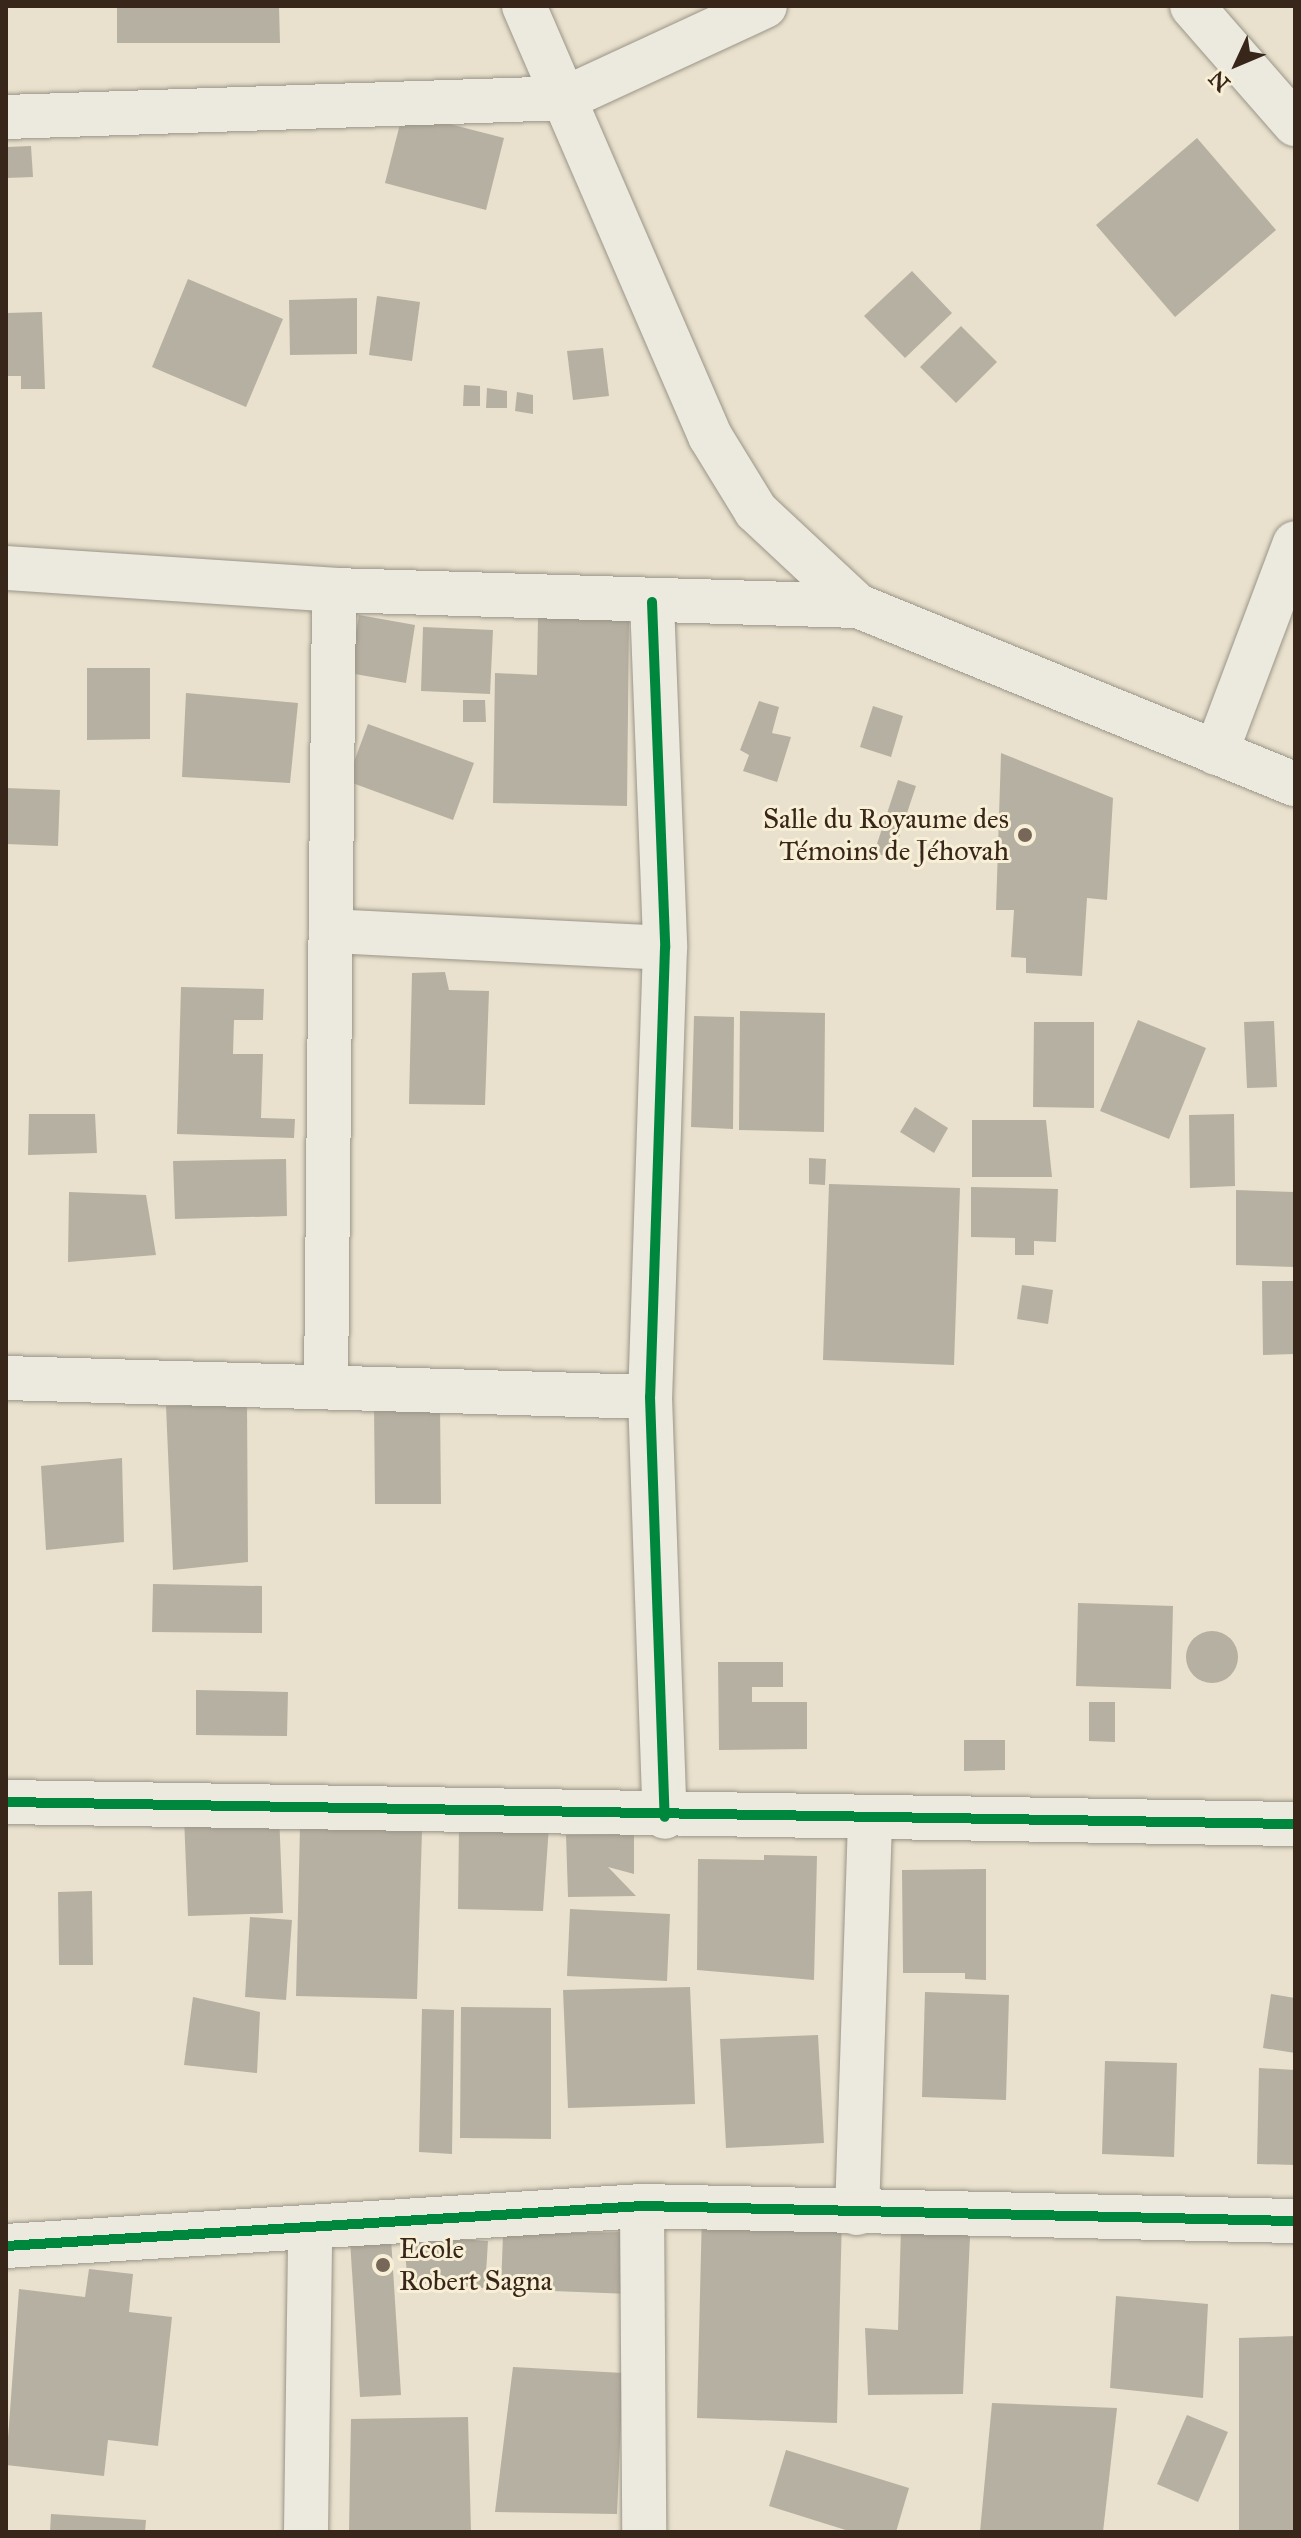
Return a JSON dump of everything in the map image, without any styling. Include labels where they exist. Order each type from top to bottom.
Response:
[{"type":"street","points":[[524,6],[710,436],[756,511],[858,606],[1295,784]]},
{"type":"street","points":[[6,117],[566,98],[765,6]]},
{"type":"street","points":[[1192,6],[1295,124]]},
{"type":"street","points":[[1216,753],[1295,543]]},
{"type":"street","points":[[6,568],[334,590],[858,606]]},
{"type":"street","points":[[326,1387],[334,590]]},
{"type":"street","points":[[652,602],[665,948],[650,1397],[665,1817]]},
{"type":"street","points":[[331,931],[665,948]]},
{"type":"street","points":[[6,1378],[650,1397]]},
{"type":"street","points":[[6,1802],[665,1817],[1295,1824]]},
{"type":"street","points":[[857,2213],[870,1820]]},
{"type":"street","points":[[642,2206],[644,2532]]},
{"type":"street","points":[[6,2246],[642,2206],[1295,2221]]},
{"type":"street","points":[[306,2532],[310,2229]]},
{"type":"building","points":[[117,6],[279,6],[280,43],[117,43]]},
{"type":"building","points":[[403,112],[504,138],[486,210],[385,183]]},
{"type":"building","points":[[1197,138],[1276,230],[1175,317],[1096,225]]},
{"type":"building","points":[[31,146],[33,177],[6,178],[6,147]]},
{"type":"building","points":[[912,271],[952,313],[905,358],[864,316]]},
{"type":"building","points":[[188,279],[283,319],[246,407],[152,367]]},
{"type":"building","points":[[377,296],[420,302],[412,361],[369,355]]},
{"type":"building","points":[[357,298],[357,354],[290,355],[289,300]]},
{"type":"building","points":[[42,312],[45,389],[21,389],[21,376],[6,376],[6,313]]},
{"type":"building","points":[[961,326],[997,362],[956,403],[920,367]]},
{"type":"building","points":[[603,348],[609,396],[573,400],[567,351]]},
{"type":"building","points":[[464,385],[480,386],[480,406],[463,406]]},
{"type":"building","points":[[487,388],[507,391],[507,408],[486,408]]},
{"type":"building","points":[[517,392],[533,395],[533,414],[515,411]]},
{"type":"building","points":[[359,615],[415,625],[406,683],[349,673]]},
{"type":"building","points":[[538,617],[629,619],[627,806],[493,803],[495,673],[537,675]]},
{"type":"building","points":[[423,627],[493,630],[490,694],[421,691]]},
{"type":"building","points":[[87,668],[150,668],[150,739],[87,740]]},
{"type":"building","points":[[186,693],[298,703],[290,783],[182,777]]},
{"type":"building","points":[[463,700],[485,700],[486,722],[463,722]]},
{"type":"building","points":[[759,701],[779,707],[772,733],[791,737],[777,782],[743,771],[749,755],[740,750]]},
{"type":"building","points":[[873,706],[903,716],[891,757],[860,747]]},
{"type":"building","points":[[368,724],[474,763],[453,820],[347,781]]},
{"type":"building","points":[[1001,753],[1113,798],[1107,900],[1087,898],[1082,976],[1026,973],[1026,958],[1011,957],[1014,910],[996,910]]},
{"type":"building","points":[[898,780],[916,786],[892,858],[874,853]]},
{"type":"building","points":[[6,788],[60,790],[58,846],[6,844]]},
{"type":"building","points":[[445,972],[449,990],[489,991],[485,1105],[409,1104],[412,973]]},
{"type":"building","points":[[181,987],[264,989],[263,1020],[234,1020],[233,1054],[263,1054],[261,1118],[295,1119],[294,1138],[177,1134]]},
{"type":"building","points":[[740,1011],[825,1013],[824,1132],[739,1130]]},
{"type":"building","points":[[694,1016],[734,1017],[733,1129],[691,1127]]},
{"type":"building","points":[[1138,1020],[1206,1048],[1169,1139],[1100,1111]]},
{"type":"building","points":[[1274,1021],[1277,1087],[1247,1088],[1244,1022]]},
{"type":"building","points":[[1034,1022],[1094,1022],[1094,1108],[1033,1107]]},
{"type":"building","points":[[915,1107],[948,1128],[934,1153],[900,1132]]},
{"type":"building","points":[[29,1114],[95,1114],[97,1153],[28,1155]]},
{"type":"building","points":[[1234,1114],[1235,1186],[1190,1188],[1189,1115]]},
{"type":"building","points":[[972,1120],[1046,1120],[1052,1177],[972,1177]]},
{"type":"building","points":[[809,1158],[826,1159],[825,1185],[809,1184]]},
{"type":"building","points":[[286,1159],[287,1216],[175,1219],[173,1161]]},
{"type":"building","points":[[829,1184],[960,1188],[954,1365],[823,1360]]},
{"type":"building","points":[[971,1187],[1058,1189],[1056,1242],[1034,1241],[1034,1255],[1015,1255],[1015,1238],[971,1237]]},
{"type":"building","points":[[1236,1190],[1295,1192],[1295,1267],[1236,1265]]},
{"type":"building","points":[[69,1192],[146,1195],[156,1255],[68,1262]]},
{"type":"building","points":[[1262,1281],[1295,1281],[1295,1354],[1263,1355]]},
{"type":"building","points":[[1022,1285],[1053,1290],[1048,1324],[1017,1319]]},
{"type":"building","points":[[247,1404],[248,1562],[173,1570],[166,1406]]},
{"type":"building","points":[[374,1406],[440,1406],[441,1504],[375,1504]]},
{"type":"building","points":[[122,1458],[124,1542],[46,1550],[41,1466]]},
{"type":"building","points":[[153,1584],[262,1586],[262,1633],[152,1632]]},
{"type":"building","points":[[1078,1603],[1173,1606],[1171,1689],[1076,1686]]},
{"type":"building","points":[[1212,1631],[1230,1639],[1238,1657],[1230,1675],[1212,1683],[1194,1675],[1186,1657],[1194,1639]]},
{"type":"building","points":[[718,1662],[783,1662],[783,1687],[752,1687],[752,1702],[807,1702],[807,1749],[719,1750]]},
{"type":"building","points":[[196,1690],[288,1692],[287,1736],[196,1735]]},
{"type":"building","points":[[1089,1702],[1115,1702],[1115,1742],[1089,1741]]},
{"type":"building","points":[[964,1740],[1005,1740],[1005,1770],[964,1771]]},
{"type":"building","points":[[279,1813],[283,1913],[188,1916],[184,1817]]},
{"type":"building","points":[[459,1826],[549,1826],[543,1911],[458,1909]]},
{"type":"building","points":[[300,1827],[422,1831],[417,1999],[296,1996]]},
{"type":"building","points":[[634,1834],[634,1874],[608,1867],[636,1896],[568,1897],[566,1835]]},
{"type":"building","points":[[764,1855],[817,1856],[814,1980],[697,1970],[698,1859],[764,1860]]},
{"type":"building","points":[[986,1869],[986,1980],[965,1979],[965,1973],[903,1973],[902,1870]]},
{"type":"building","points":[[92,1891],[93,1965],[59,1965],[58,1892]]},
{"type":"building","points":[[570,1909],[670,1914],[667,1981],[567,1976]]},
{"type":"building","points":[[250,1917],[292,1920],[286,2000],[245,1997]]},
{"type":"building","points":[[690,1987],[695,2104],[568,2108],[563,1990]]},
{"type":"building","points":[[925,1992],[1009,1995],[1006,2100],[922,2097]]},
{"type":"building","points":[[1271,1994],[1295,1998],[1295,2053],[1263,2048]]},
{"type":"building","points":[[193,1997],[260,2012],[257,2073],[184,2065]]},
{"type":"building","points":[[461,2007],[551,2008],[551,2139],[460,2138]]},
{"type":"building","points":[[422,2009],[454,2010],[452,2154],[419,2152]]},
{"type":"building","points":[[818,2035],[824,2143],[726,2148],[720,2039]]},
{"type":"building","points":[[1105,2061],[1177,2063],[1174,2157],[1102,2154]]},
{"type":"building","points":[[1259,2068],[1295,2070],[1295,2165],[1257,2164]]},
{"type":"building","points":[[702,2212],[842,2215],[837,2423],[697,2418]]},
{"type":"building","points":[[901,2228],[970,2236],[963,2394],[868,2395],[865,2328],[898,2330]]},
{"type":"building","points":[[627,2232],[630,2294],[501,2289],[503,2234]]},
{"type":"building","points":[[403,2235],[488,2241],[485,2288],[408,2282]]},
{"type":"building","points":[[391,2238],[401,2395],[360,2397],[350,2240]]},
{"type":"building","points":[[89,2269],[133,2274],[129,2312],[172,2317],[158,2446],[108,2440],[104,2476],[6,2465],[19,2289],[85,2297]]},
{"type":"building","points":[[1116,2296],[1208,2304],[1203,2398],[1110,2388]]},
{"type":"building","points":[[1295,2336],[1295,2532],[1239,2532],[1239,2338]]},
{"type":"building","points":[[513,2367],[623,2373],[617,2514],[495,2512]]},
{"type":"building","points":[[992,2403],[1117,2408],[1103,2532],[980,2532]]},
{"type":"building","points":[[1187,2415],[1228,2432],[1198,2502],[1157,2484]]},
{"type":"building","points":[[468,2417],[471,2532],[349,2532],[351,2419]]},
{"type":"building","points":[[786,2450],[909,2488],[896,2532],[852,2532],[769,2506]]},
{"type":"building","points":[[51,2514],[146,2520],[145,2532],[50,2532]]},
{"type":"cycle path","points":[[652,602],[665,948],[650,1397],[665,1817]]},
{"type":"cycle path","points":[[6,1802],[1295,1824]]},
{"type":"cycle path","points":[[6,2246],[642,2206],[1295,2221]]},
{"type":"place","name":"Salle du Royaume des Témoins de Jéhovah","points":[[1025,835]]},
{"type":"place","name":"Ecole Robert Sagna","points":[[383,2265]]}]
